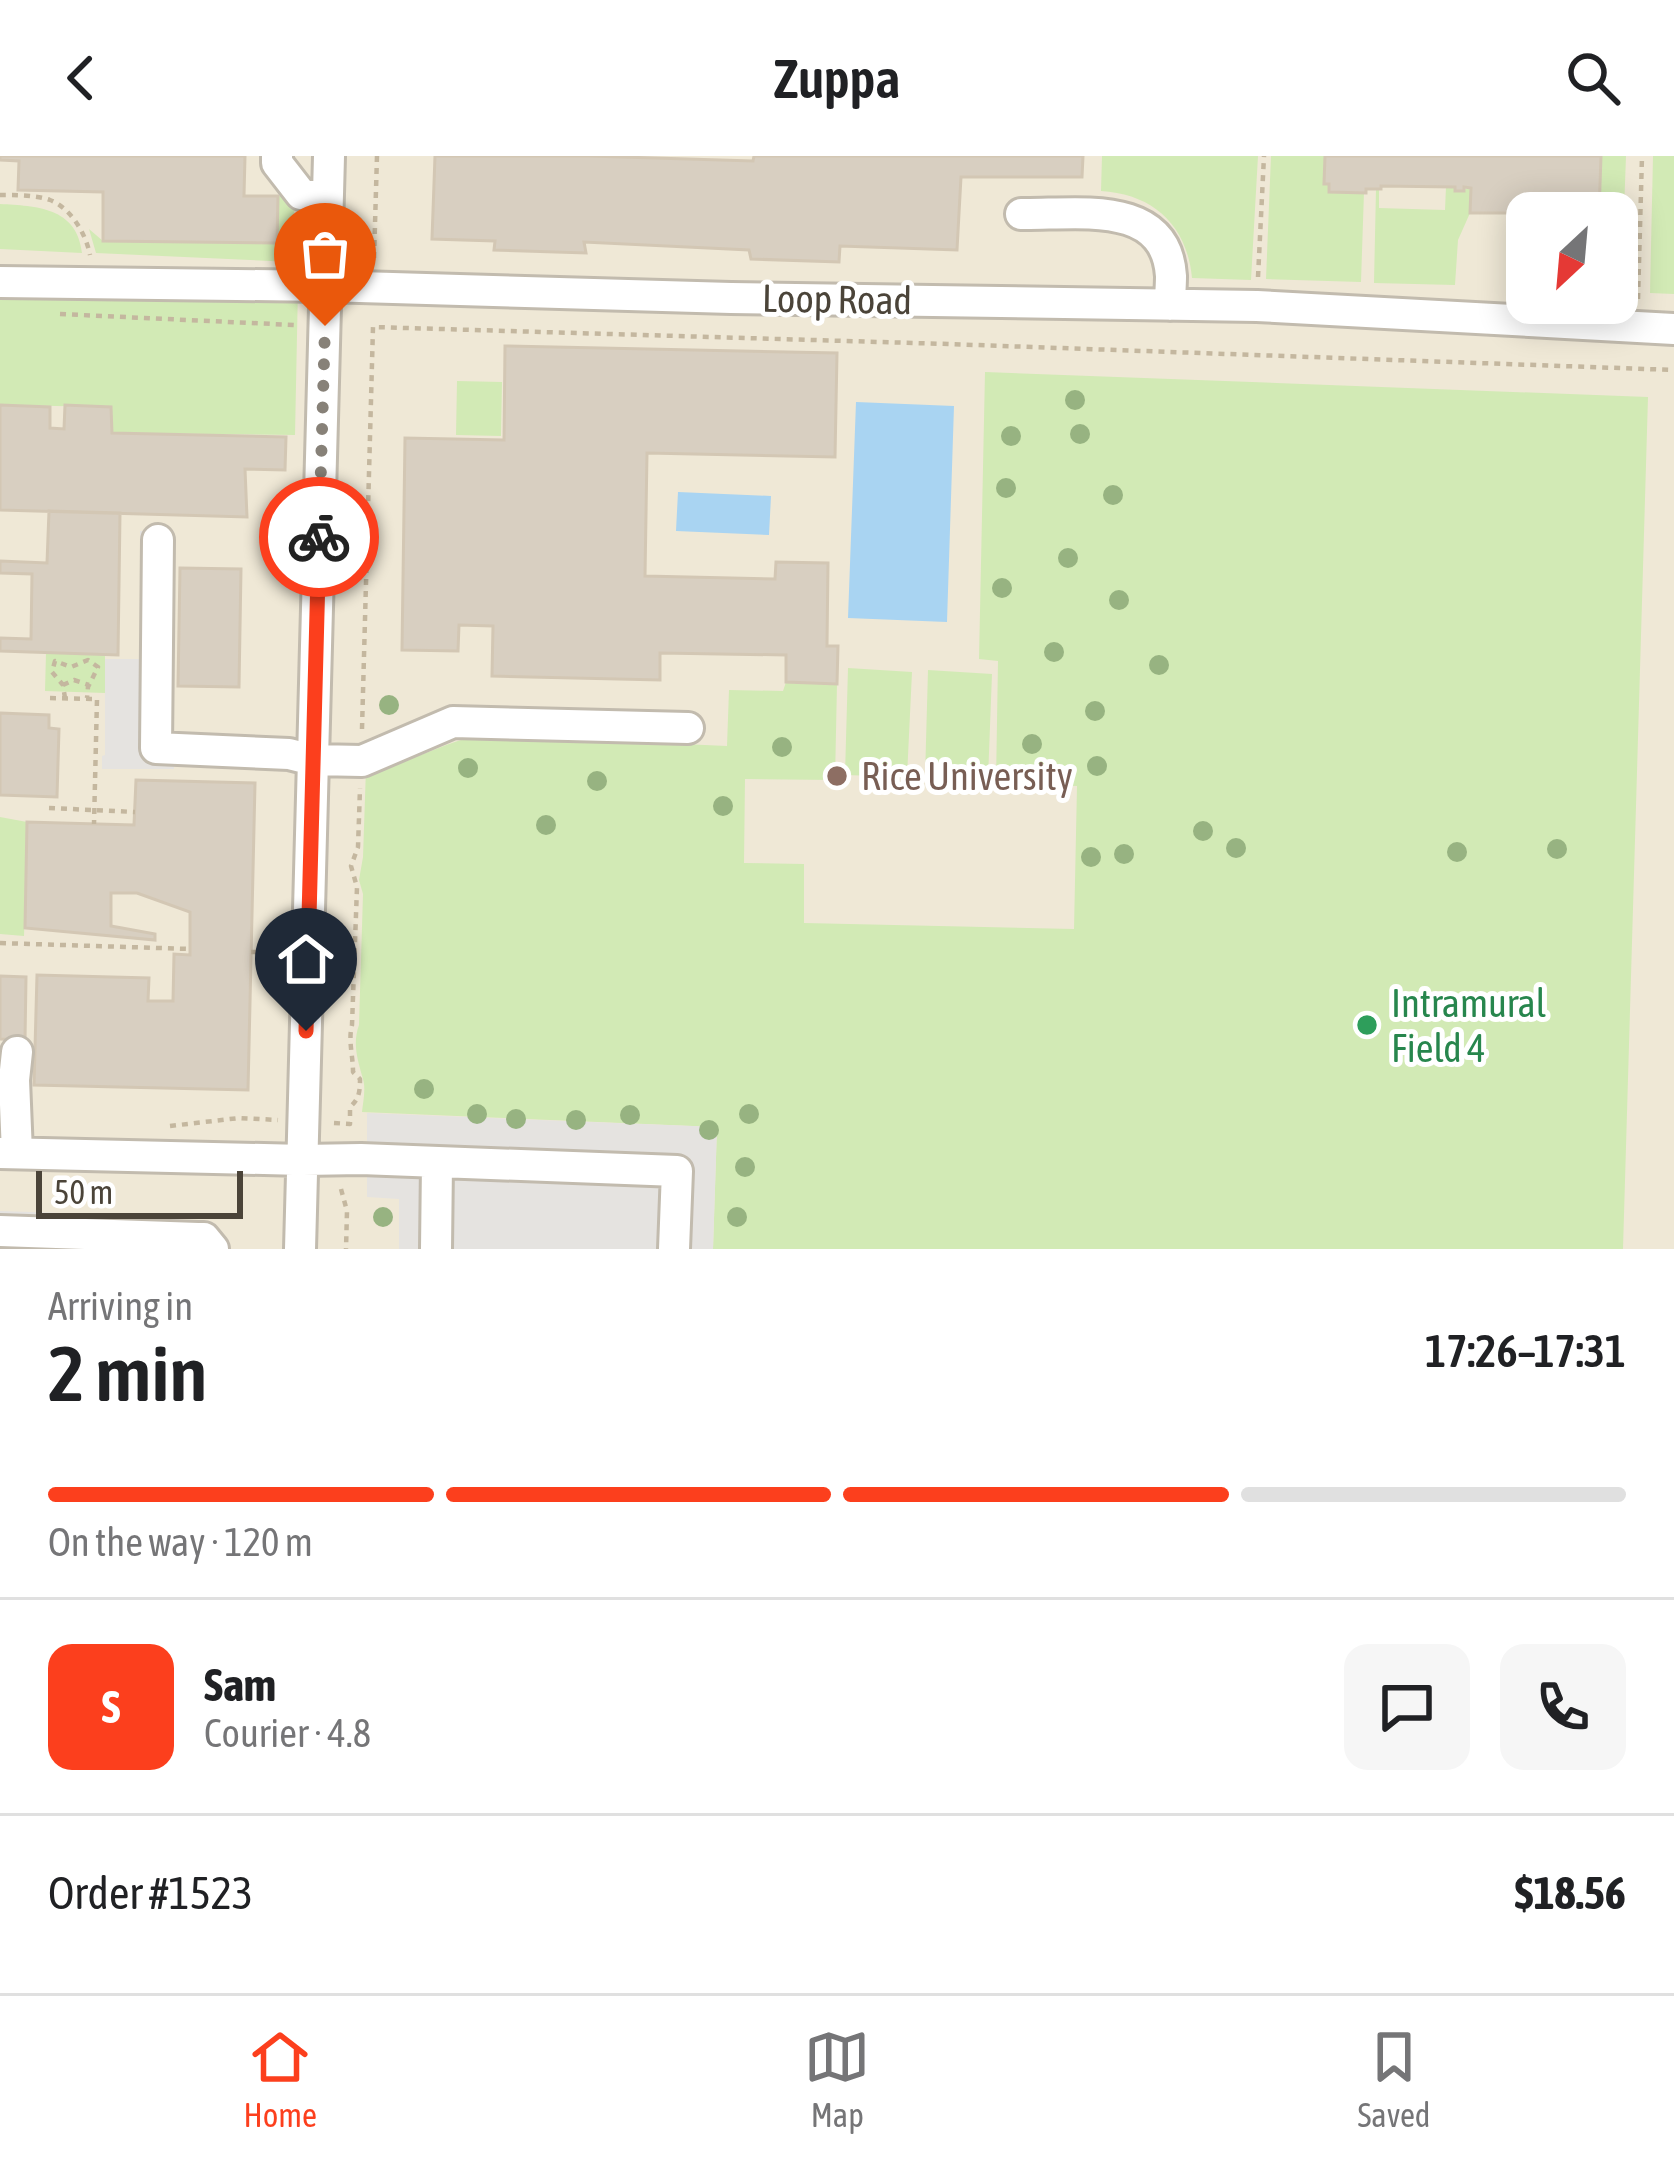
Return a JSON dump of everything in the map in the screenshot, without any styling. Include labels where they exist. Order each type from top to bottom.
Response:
[{"type":"lane","points":[[278,156],[277,163],[301,194],[327,199]]},
{"type":"lane","points":[[300,1249],[328,156]]},
{"type":"lane","points":[[1022,214],[1125,216],[1147,226],[1167,256],[1170,305]]},
{"type":"lane","name":"Loop Road","points":[[0,282],[1257,306],[1674,329]]},
{"type":"lane","points":[[158,540],[156,748],[362,761],[453,722],[688,728]]},
{"type":"lane","points":[[17,1052],[9,1153],[677,1171],[674,1249]]},
{"type":"lane","points":[[436,1163],[436,1248],[462,1249]]},
{"type":"lane","points":[[0,1231],[163,1242],[204,1238],[213,1249]]},
{"type":"path","points":[[374,268],[377,156]]},
{"type":"path","points":[[1257,306],[1264,156]]},
{"type":"path","points":[[1638,299],[1642,156]]},
{"type":"path","points":[[0,195],[52,200],[86,237],[91,260]]},
{"type":"path","points":[[46,314],[297,325]]},
{"type":"path","points":[[373,327],[1674,370]]},
{"type":"path","points":[[64,698],[63,686],[52,672],[55,662],[70,668],[86,660],[98,668],[87,698]]},
{"type":"path","points":[[63,686],[74,680],[89,685]]},
{"type":"path","points":[[50,698],[97,699],[94,824]]},
{"type":"path","points":[[49,808],[135,812]]},
{"type":"path","points":[[0,943],[190,949]]},
{"type":"path","points":[[251,952],[286,952]]},
{"type":"shaded area","name":"Rice University","points":[[0,156],[1674,156],[1674,1249],[0,1249]]},
{"type":"shaded area","points":[[140,531],[174,531],[174,769],[102,769],[105,659],[140,659]]},
{"type":"shaded area","points":[[367,1113],[717,1127],[713,1249],[399,1249],[399,1199],[367,1197]]},
{"type":"shaded area","points":[[0,1211],[179,1217],[178,1249],[0,1249]]},
{"type":"green space","points":[[1102,156],[1258,156],[1251,280],[1192,278],[1183,242],[1164,215],[1136,198],[1101,191]]},
{"type":"green space","points":[[1271,156],[1325,156],[1324,184],[1329,184],[1329,192],[1364,192],[1361,282],[1266,279]]},
{"type":"green space","points":[[1601,156],[1626,156],[1625,192],[1600,192]]},
{"type":"green space","points":[[1653,156],[1674,156],[1674,294],[1650,293]]},
{"type":"green space","points":[[1446,187],[1471,188],[1470,213],[1458,240],[1455,285],[1374,283],[1376,189],[1379,208],[1445,210]]},
{"type":"green space","points":[[295,195],[292,262],[96,253],[89,229],[103,241],[276,243],[278,196]]},
{"type":"green space","points":[[0,204],[53,212],[72,226],[82,253],[0,249]]},
{"type":"green space","points":[[0,282],[298,286],[295,435],[112,433],[111,407],[0,405]]},
{"type":"green space","points":[[985,372],[1648,397],[1623,1249],[713,1249],[717,1127],[362,1112],[364,1087],[356,1046],[366,768],[393,764],[479,735],[727,746],[729,690],[783,691],[786,682],[837,684],[835,780],[745,779],[744,863],[804,864],[804,923],[1074,929],[1077,786],[996,783],[998,661],[979,659]]},
{"type":"green space","points":[[457,381],[502,382],[501,436],[456,435]]},
{"type":"green space","points":[[46,653],[105,654],[105,693],[45,691]]},
{"type":"green space","points":[[848,668],[912,672],[907,777],[845,775]]},
{"type":"green space","points":[[928,670],[992,674],[988,779],[925,778]]},
{"type":"green space","points":[[0,817],[27,822],[24,936],[0,934]]},
{"type":"water","points":[[856,402],[954,406],[947,622],[848,618]]},
{"type":"water","points":[[678,492],[771,496],[769,535],[676,531]]},
{"type":"building","points":[[0,156],[245,156],[244,196],[278,196],[277,243],[103,241],[103,192],[18,190],[19,161],[0,160]]},
{"type":"building","points":[[435,156],[753,161],[754,156],[1083,156],[1082,177],[961,177],[957,250],[840,246],[839,262],[751,259],[749,250],[584,242],[586,253],[494,250],[495,241],[432,239]]},
{"type":"building","points":[[1325,156],[1601,156],[1600,192],[1506,192],[1506,213],[1470,213],[1471,188],[1381,186],[1366,189],[1366,193],[1329,192],[1329,184],[1324,184]]},
{"type":"building","points":[[505,346],[837,353],[835,457],[647,453],[645,576],[775,579],[776,562],[828,563],[827,646],[838,646],[837,684],[786,682],[786,655],[660,653],[660,680],[492,676],[493,626],[459,625],[458,651],[402,650],[405,438],[504,440]]},
{"type":"building","points":[[0,405],[50,407],[50,428],[64,429],[65,405],[111,407],[112,433],[286,437],[285,470],[245,469],[247,517],[0,510]]},
{"type":"building","points":[[49,511],[120,513],[118,655],[0,651],[0,638],[31,639],[32,574],[0,573],[0,561],[47,563]]},
{"type":"building","points":[[180,568],[241,569],[239,687],[178,686]]},
{"type":"building","points":[[0,713],[49,715],[49,728],[59,729],[57,797],[0,795]]},
{"type":"building","points":[[136,780],[255,783],[248,1090],[34,1085],[37,975],[149,978],[148,1001],[173,1001],[174,954],[190,955],[190,912],[137,893],[111,893],[111,926],[155,934],[155,940],[25,928],[27,822],[134,825]]},
{"type":"building","points":[[0,976],[26,977],[25,1040],[0,1039]]},
{"type":"way so far","points":[[319,537],[325,326]]},
{"type":"place","name":"Rice University","points":[[837,776]]},
{"type":"place","name":"Intramural Field 4","points":[[1367,1025]]},
{"type":"route","points":[[306,1031],[319,537]]}]
